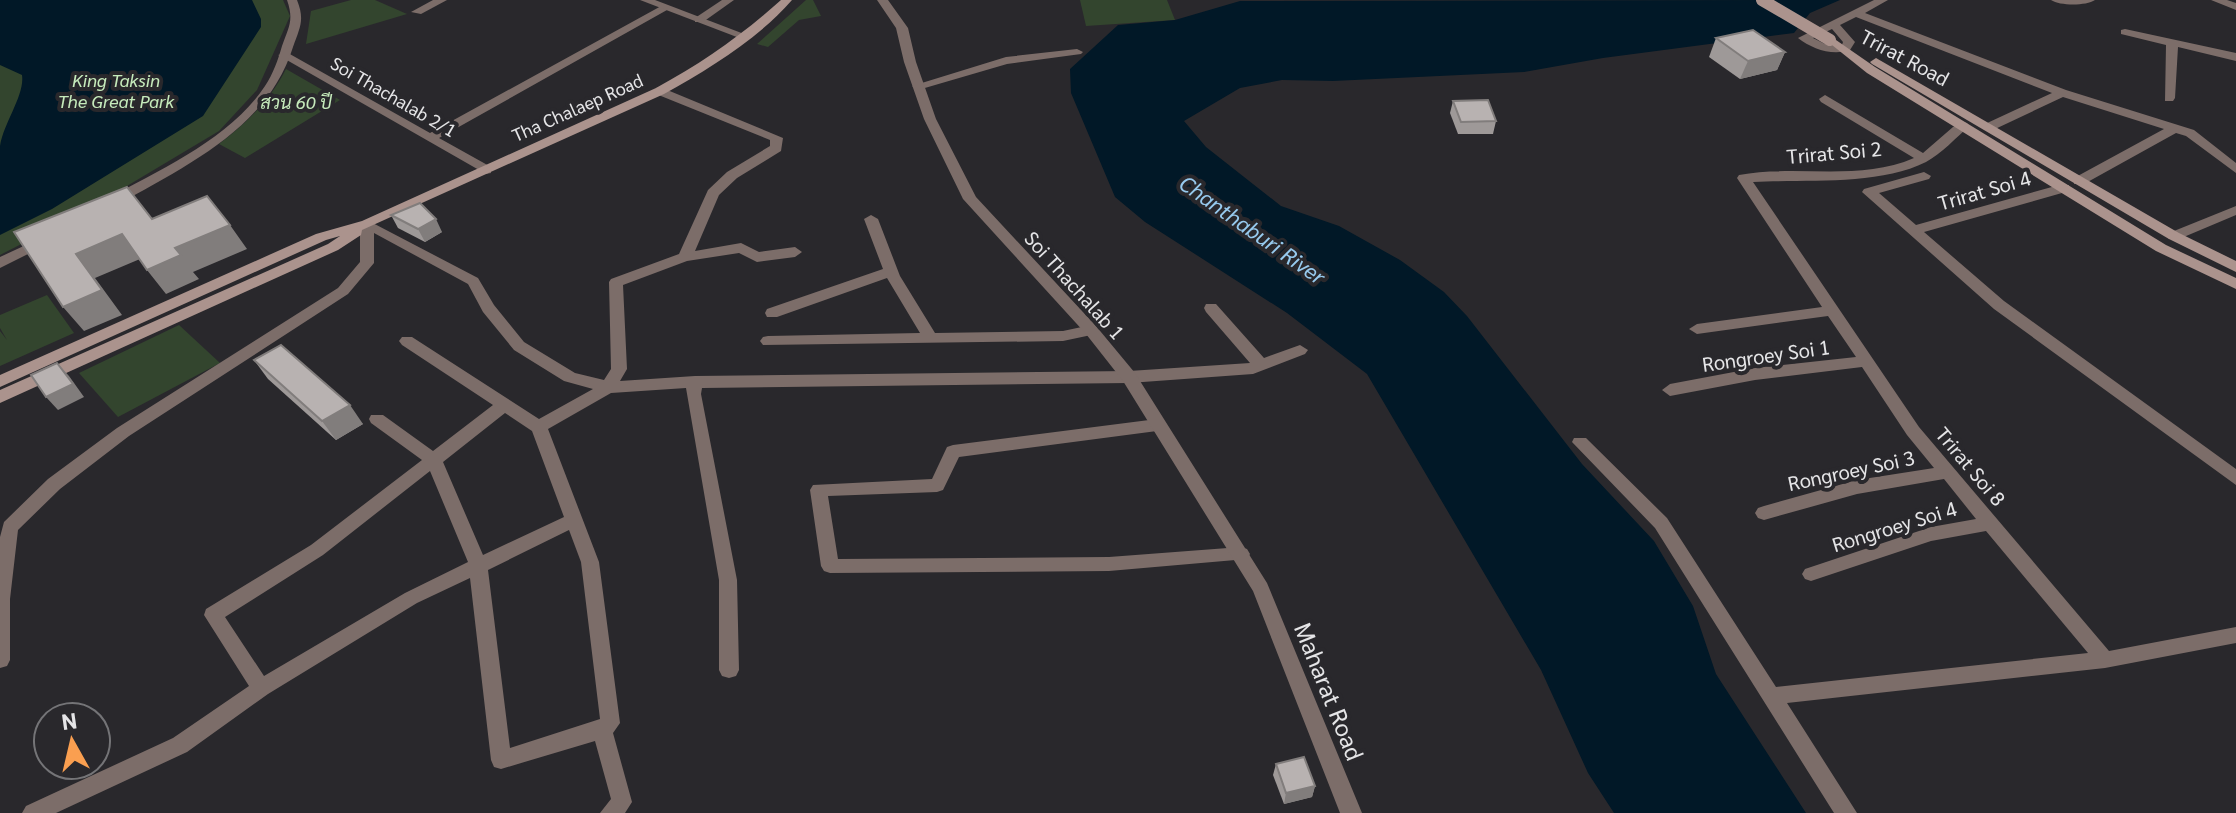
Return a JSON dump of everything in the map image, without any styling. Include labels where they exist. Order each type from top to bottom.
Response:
[{"type":"main road","name":"Tha Chalaep Road","points":[[0,381],[321,237],[367,224],[660,91],[698,70],[746,37],[787,0]]},
{"type":"main road","name":"Trirat Road","points":[[1762,0],[1839,45],[1884,66],[2174,236],[2236,267]]},
{"type":"main road","name":"Trirat Road","points":[[1839,45],[1871,70],[2161,248],[2236,284]]},
{"type":"main road","name":"Tha Chalaep Road","points":[[0,397],[333,247],[367,224]]},
{"type":"street","points":[[94,213],[183,162],[232,128],[269,89],[298,16],[292,0]]},
{"type":"street","points":[[417,12],[442,0]]},
{"type":"street","points":[[645,0],[746,37]]},
{"type":"street","points":[[699,20],[729,0]]},
{"type":"street","name":"Soi Thachalab 1","points":[[882,0],[902,28],[930,119],[970,199],[1091,330],[1129,377],[1261,588]]},
{"type":"street","points":[[1833,23],[1849,42],[1822,47],[1804,38],[1833,23],[1883,0]]},
{"type":"street","points":[[2056,0],[2090,0]]},
{"type":"street","points":[[2216,0],[2236,7]]},
{"type":"street","points":[[431,137],[663,8]]},
{"type":"street","points":[[1855,13],[2062,93],[2190,133],[2236,169]]},
{"type":"street","points":[[2125,32],[2236,57]]},
{"type":"street","points":[[2169,98],[2172,44]]},
{"type":"street","points":[[918,86],[1006,61],[1077,52]]},
{"type":"street","name":"Soi Thachalab 2/1","points":[[284,55],[486,170]]},
{"type":"street","points":[[660,91],[777,138],[776,148],[732,175],[713,193],[685,257]]},
{"type":"street","points":[[1989,127],[2062,93]]},
{"type":"street","points":[[1825,99],[1923,158]]},
{"type":"street","name":"Trirat Soi 2","points":[[1744,178],[1880,170],[1923,158],[1963,126]]},
{"type":"street","points":[[2079,181],[2175,128]]},
{"type":"street","points":[[1924,176],[1869,192],[1999,305],[2236,478]]},
{"type":"street","name":"Trirat Soi 8","points":[[1744,178],[1913,431],[2105,660]]},
{"type":"street","name":"Trirat Soi 4","points":[[1915,230],[2064,188]]},
{"type":"street","points":[[2174,236],[2236,210]]},
{"type":"street","points":[[871,219],[891,271],[930,338]]},
{"type":"street","points":[[0,660],[1,599],[10,527],[54,484],[123,432],[343,291],[367,263],[367,224],[473,281],[488,308],[519,346],[570,377],[608,387],[695,382],[1129,377],[1253,368],[1300,350]]},
{"type":"street","points":[[0,263],[55,235]]},
{"type":"street","points":[[539,427],[608,387],[619,369],[616,282],[685,257],[733,248],[744,249],[761,258],[795,252]]},
{"type":"street","points":[[772,313],[891,271]]},
{"type":"street","points":[[1211,308],[1261,365]]},
{"type":"street","points":[[1697,329],[1834,310]]},
{"type":"street","points":[[768,341],[1063,336],[1091,330]]},
{"type":"street","points":[[377,419],[434,460],[478,565],[501,760],[602,730],[610,723],[590,562],[539,427],[407,341]]},
{"type":"street","name":"Rongroey Soi 1","points":[[1670,390],[1755,374],[1868,361]]},
{"type":"street","points":[[695,382],[693,394],[728,580],[729,670]]},
{"type":"street","points":[[261,688],[213,615],[317,550],[503,406]]},
{"type":"street","points":[[1157,425],[953,451],[937,485],[819,490],[830,566],[1109,564],[1241,554]]},
{"type":"street","points":[[1580,442],[1661,523],[1846,813]]},
{"type":"street","name":"Rongroey Soi 3","points":[[1764,513],[1857,487],[1948,472]]},
{"type":"street","points":[[33,813],[180,745],[261,688],[411,598],[574,520]]},
{"type":"street","name":"Rongroey Soi 4","points":[[1811,574],[1931,534],[1990,523]]},
{"type":"street","name":"Maharat Road","points":[[1261,588],[1351,813]]},
{"type":"street","points":[[1772,696],[2105,660],[2236,635]]},
{"type":"street","points":[[602,730],[622,802],[611,813]]},
{"type":"green space","name":"King Taksin The Great Park","points":[[0,0],[283,0],[290,16],[257,90],[219,131],[80,214],[0,255]]},
{"type":"green space","points":[[351,0],[375,0],[407,14],[306,44],[311,11]]},
{"type":"green space","points":[[806,0],[813,0],[821,16],[799,20],[768,47],[757,44]]},
{"type":"green space","points":[[1080,0],[1167,0],[1175,20],[1086,26]]},
{"type":"green space","name":"สวน 60 ปี","points":[[286,69],[340,100],[245,158],[219,144],[257,110]]},
{"type":"green space","points":[[47,295],[74,333],[0,366],[0,331],[7,340],[0,328],[0,315]]},
{"type":"green space","points":[[179,325],[220,363],[118,417],[79,373]]},
{"type":"water","name":"King Taksin The Great Park","points":[[0,0],[252,0],[261,19],[261,27],[203,116],[52,209],[0,235],[0,146],[17,100],[22,75],[0,65]]},
{"type":"water","name":"Chanthaburi River","points":[[1840,0],[1810,13],[1794,33],[1603,58],[1524,72],[1333,81],[1282,80],[1240,88],[1184,121],[1206,147],[1281,206],[1339,226],[1400,260],[1444,292],[1467,316],[1582,464],[1654,541],[1693,606],[1716,674],[1806,813],[1614,813],[1588,773],[1541,670],[1367,374],[1287,313],[1145,222],[1115,197],[1071,93],[1070,69],[1118,25],[1175,20],[1240,1]]},
{"type":"building","points":[[1753,30],[1785,52],[1748,61],[1716,38]]},
{"type":"building","points":[[1488,100],[1496,121],[1461,122],[1453,101]]},
{"type":"building","points":[[127,187],[152,219],[207,196],[230,225],[175,248],[181,255],[147,270],[122,234],[76,254],[102,290],[63,307],[14,232]]},
{"type":"building","points":[[420,203],[436,219],[418,229],[391,215]]},
{"type":"building","points":[[281,345],[350,405],[322,421],[254,360]]},
{"type":"building","points":[[57,363],[73,384],[46,397],[31,375]]},
{"type":"building","points":[[1304,757],[1315,786],[1286,793],[1276,764]]}]
